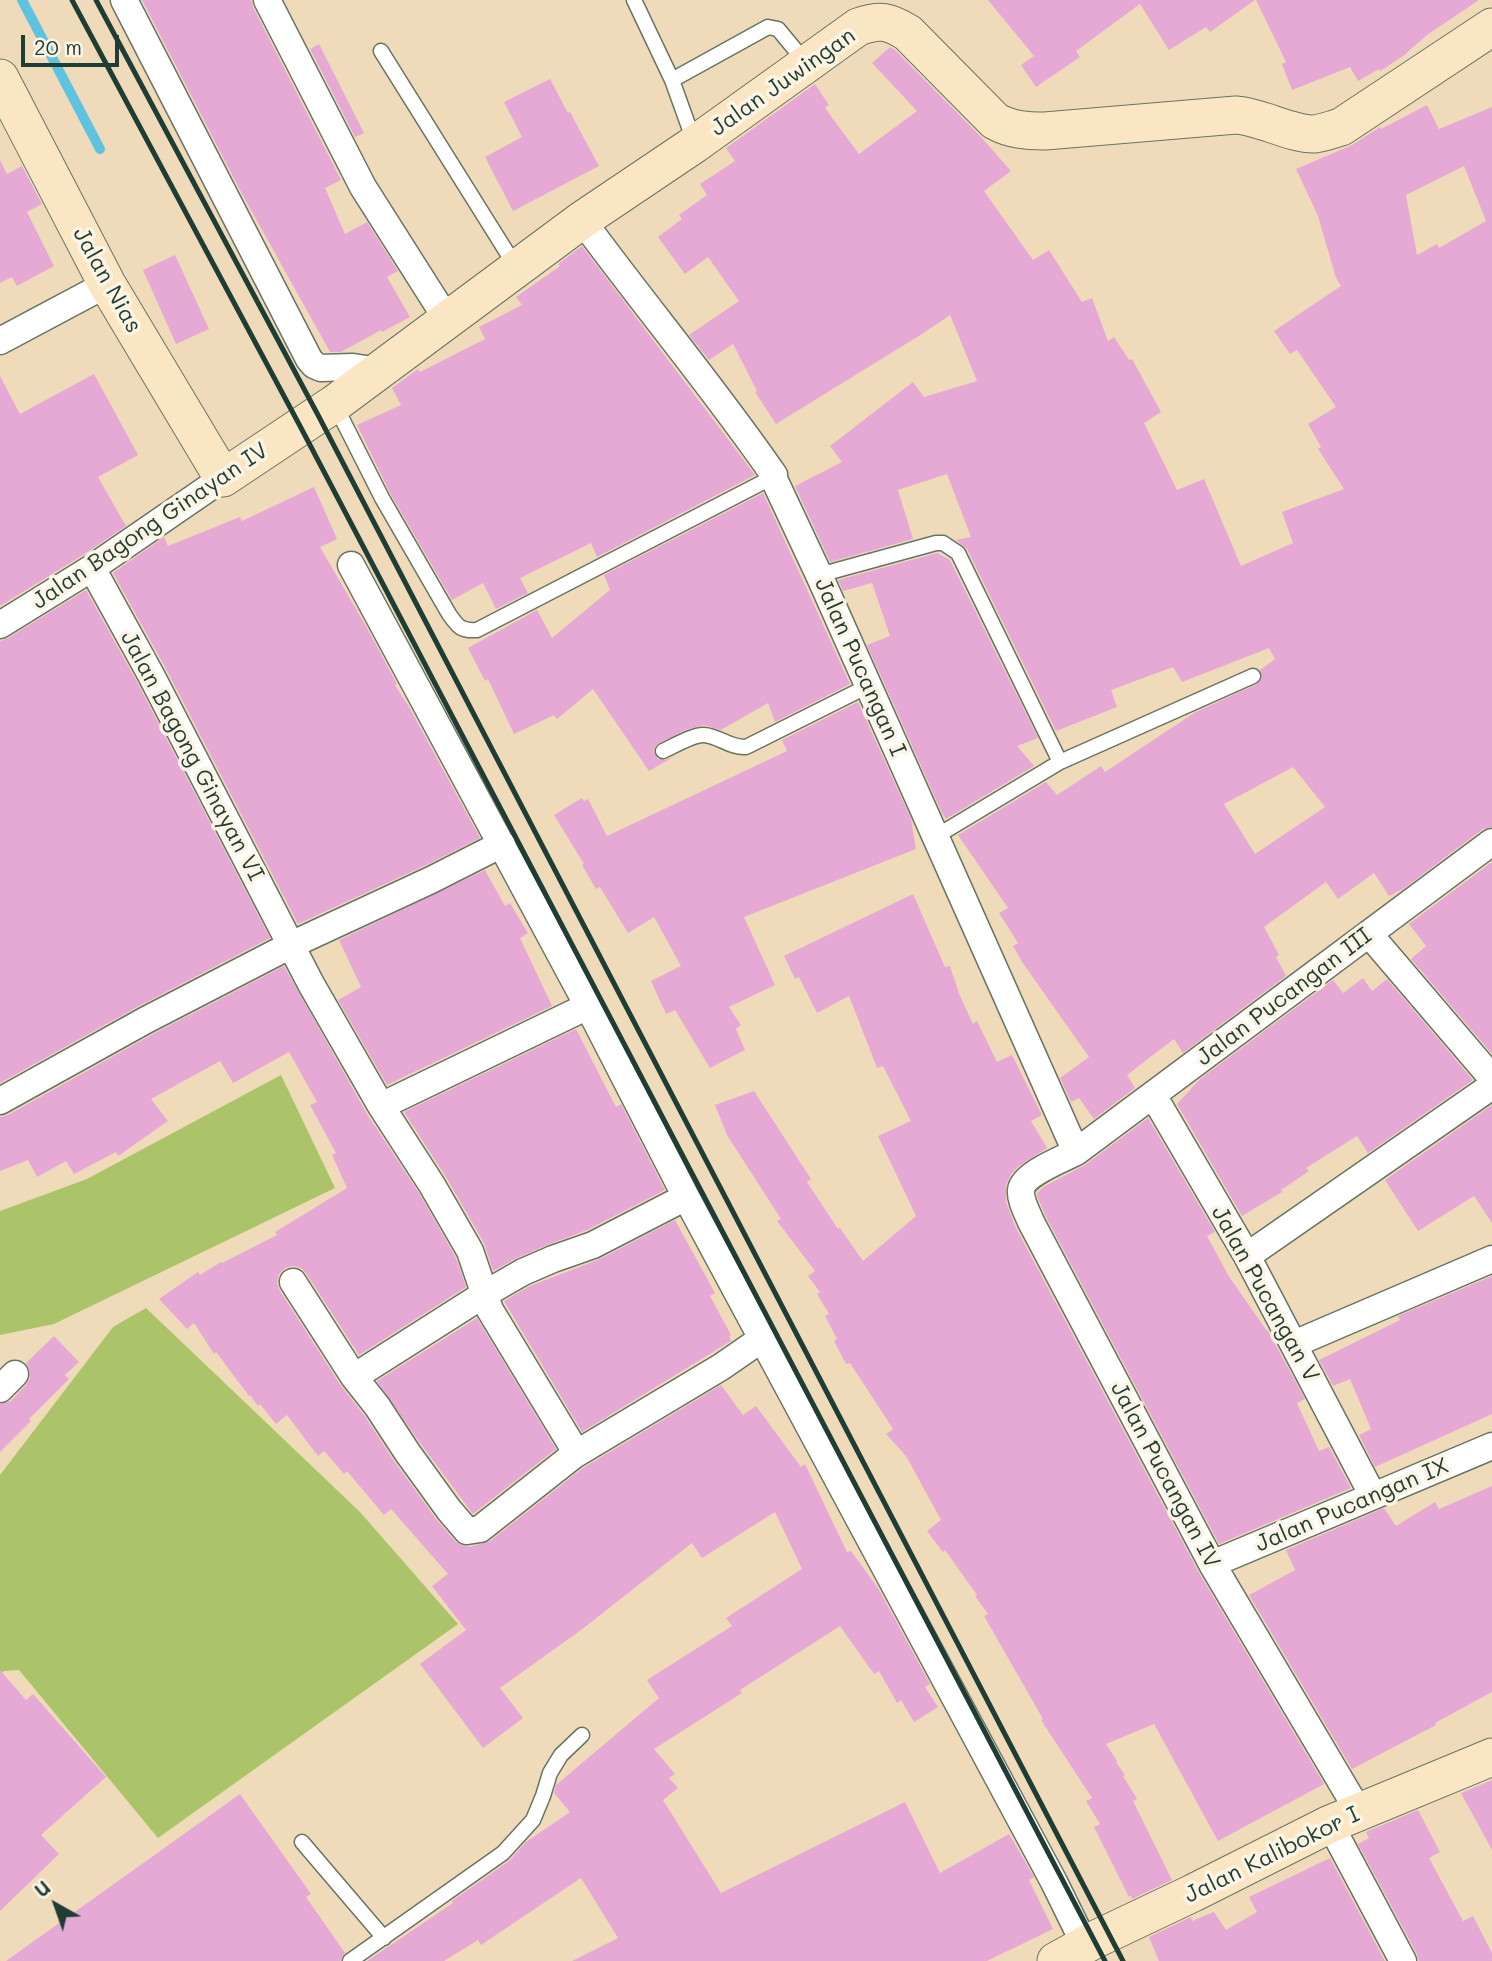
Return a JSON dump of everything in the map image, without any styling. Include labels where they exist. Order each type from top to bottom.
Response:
[{"type":"street","points":[[124,0],[309,359],[321,368],[353,367],[379,371]]},
{"type":"street","points":[[267,0],[363,187],[448,321]]},
{"type":"street","name":"Jalan Juwingan","points":[[300,426],[448,321],[582,220],[695,144],[858,27],[873,22],[882,12],[908,33],[995,121],[1005,127],[1024,131],[1236,115],[1315,134],[1342,127],[1492,27]]},
{"type":"street","name":"Jalan Nias","points":[[0,78],[107,285],[223,478]]},
{"type":"street","name":"Jalan Pucangan I","points":[[582,220],[629,285],[749,438],[774,475],[1076,1152]]},
{"type":"street","points":[[0,341],[107,285]]},
{"type":"street","name":"Jalan Bagong Ginayan IV","points":[[0,625],[92,568],[300,426]]},
{"type":"street","points":[[351,565],[588,1006],[686,1197],[1041,1857],[1071,1953]]},
{"type":"street","name":"Jalan Bagong Ginayan VI","points":[[92,568],[151,675],[290,944],[381,1106],[432,1185],[470,1251],[489,1310],[571,1444],[574,1455]]},
{"type":"street","name":"Jalan Pucangan III","points":[[1076,1152],[1492,842]]},
{"type":"street","points":[[0,1101],[290,944],[431,880],[502,844]]},
{"type":"street","points":[[1369,934],[1492,1078]]},
{"type":"street","points":[[381,1106],[588,1006]]},
{"type":"street","points":[[1247,1256],[1492,1086]]},
{"type":"street","name":"Jalan Pucangan V","points":[[1153,1095],[1247,1256],[1373,1496]]},
{"type":"street","name":"Jalan Pucangan IV","points":[[1076,1152],[1028,1178],[1021,1189],[1023,1204],[1345,1818],[1403,1961]]},
{"type":"street","points":[[354,1377],[523,1272],[593,1245],[686,1197]]},
{"type":"street","points":[[1294,1344],[1492,1259]]},
{"type":"street","points":[[293,1282],[354,1377],[377,1406],[442,1502],[467,1531],[480,1529],[574,1455],[721,1367],[763,1338]]},
{"type":"street","name":"Jalan Pucangan IX","points":[[1212,1563],[1492,1446]]},
{"type":"street","name":"Jalan Kalibokor I","points":[[1071,1953],[1190,1888],[1492,1756]]},
{"type":"lane","points":[[634,0],[672,80],[695,144]]},
{"type":"lane","points":[[672,80],[768,27],[778,29],[807,64]]},
{"type":"lane","points":[[381,51],[517,269]]},
{"type":"lane","points":[[334,404],[382,498],[449,614],[457,625],[466,631],[477,629],[773,477]]},
{"type":"lane","points":[[819,575],[936,543],[943,543],[958,553],[1060,762]]},
{"type":"lane","points":[[935,837],[1060,762],[1253,676]]},
{"type":"lane","points":[[663,751],[700,734],[734,747],[746,747],[868,686]]},
{"type":"lane","points":[[350,1961],[503,1853],[533,1820],[550,1773],[561,1755],[582,1735]]},
{"type":"lane","points":[[302,1842],[384,1938]]},
{"type":"green space","points":[[281,1075],[335,1188],[54,1324],[0,1335],[0,1211],[87,1179]]},
{"type":"green space","points":[[146,1308],[360,1512],[458,1624],[158,1838],[19,1670],[4,1671],[0,1674],[0,1475],[113,1327]]},
{"type":"building","points":[[142,0],[251,0],[341,180],[325,188],[345,234],[367,222],[398,271],[387,277],[410,317],[341,352],[330,352],[242,194]]},
{"type":"building","points":[[988,0],[1255,0],[1210,32],[1206,27],[1169,50],[1140,4],[1076,51],[1080,57],[1036,87],[1021,65],[1034,56]]},
{"type":"building","points":[[1256,0],[1479,0],[1380,71],[1379,69],[1358,81],[1350,67],[1292,90],[1282,64],[1286,62]]},
{"type":"building","points":[[319,44],[364,133],[355,137],[310,49]]},
{"type":"building","points":[[890,47],[895,50],[1011,171],[984,191],[1033,260],[1049,250],[1082,302],[1092,298],[1108,341],[1114,337],[1129,360],[1132,359],[1161,412],[1144,423],[1177,490],[1204,479],[1241,566],[1293,543],[1282,512],[1344,489],[1318,449],[1321,447],[1308,424],[1336,407],[1297,350],[1290,354],[1274,331],[1341,286],[1336,278],[1318,216],[1296,169],[1352,145],[1380,127],[1381,129],[1427,105],[1439,129],[1492,107],[1492,827],[1483,829],[1403,889],[1389,896],[1374,873],[1338,899],[1326,882],[1264,927],[1279,955],[1276,957],[1286,976],[1183,1053],[1174,1039],[1127,1075],[1135,1088],[1094,1119],[1079,1098],[1071,1102],[1060,1078],[1089,1057],[1022,962],[1013,946],[1018,943],[999,913],[1008,908],[958,835],[1046,782],[1057,795],[1101,766],[1105,772],[1194,713],[1257,684],[1262,678],[1260,670],[1275,659],[1269,648],[1182,682],[1173,667],[1111,690],[1117,707],[1056,731],[967,549],[956,540],[971,537],[947,474],[898,490],[913,539],[830,562],[795,486],[842,462],[830,446],[913,382],[924,397],[977,381],[950,315],[776,424],[755,392],[757,391],[733,344],[709,360],[689,335],[739,301],[708,257],[685,274],[658,237],[682,219],[679,215],[707,195],[700,184],[735,161],[726,148],[815,84],[829,105],[825,108],[859,154],[917,111],[872,63]],"holes":[[[1464,166],[1486,221],[1439,248],[1437,244],[1417,255],[1406,195]],[[1293,767],[1325,807],[1255,854],[1224,804]]]},
{"type":"building","points":[[550,79],[599,166],[513,211],[485,157],[522,137],[504,102]]},
{"type":"building","points":[[0,160],[7,174],[22,166],[42,204],[27,212],[54,266],[17,286],[12,277],[0,283]]},
{"type":"building","points":[[582,246],[755,475],[597,557],[591,543],[520,578],[528,593],[496,609],[483,583],[452,600],[390,493],[357,425],[401,405],[392,388],[418,369],[420,372],[485,339],[479,327],[522,305],[516,297],[560,266],[558,264]]},
{"type":"building","points":[[175,255],[209,329],[176,344],[143,270]]},
{"type":"building","points":[[94,374],[138,455],[98,477],[126,526],[0,606],[0,376],[20,414]]},
{"type":"building","points":[[314,487],[337,539],[320,547],[367,628],[397,684],[395,685],[480,838],[298,924],[165,667],[113,573],[164,537],[168,546],[240,517],[242,521]]},
{"type":"building","points":[[763,493],[850,684],[775,722],[768,703],[721,730],[703,725],[685,730],[656,745],[653,751],[658,759],[666,760],[677,755],[649,771],[593,689],[557,719],[554,715],[514,734],[488,679],[485,681],[468,648],[537,610],[552,638],[610,590],[604,575]]},
{"type":"building","points":[[937,553],[950,560],[1038,738],[1017,746],[1034,766],[946,819],[867,645],[890,636],[872,583],[843,591],[838,580]]},
{"type":"building","points":[[86,590],[270,938],[0,1083],[0,641]]},
{"type":"building","points":[[858,702],[911,819],[916,849],[744,917],[775,985],[729,1007],[741,1025],[736,1029],[745,1050],[710,1068],[675,1010],[666,1014],[651,981],[681,966],[654,917],[628,933],[600,887],[596,889],[554,815],[582,798],[584,801],[588,799],[607,836],[787,751],[782,740]]},
{"type":"building","points":[[1492,862],[1492,1054],[1411,959],[1426,946],[1409,924]]},
{"type":"building","points":[[485,870],[505,906],[510,903],[528,933],[520,938],[552,1006],[387,1085],[338,1000],[361,987],[339,940]]},
{"type":"building","points":[[913,894],[945,967],[950,966],[973,1024],[977,1021],[997,1062],[1012,1055],[1042,1115],[1031,1121],[1047,1148],[1019,1166],[1006,1185],[1006,1202],[1016,1228],[1198,1571],[1324,1784],[1218,1841],[1154,1724],[1106,1744],[1137,1799],[1133,1801],[1172,1880],[1132,1899],[1094,1827],[1100,1824],[1086,1801],[1092,1798],[1041,1720],[1043,1719],[984,1616],[988,1614],[975,1596],[977,1595],[945,1550],[943,1552],[927,1531],[941,1520],[906,1456],[886,1434],[893,1429],[850,1363],[846,1364],[825,1316],[829,1314],[817,1294],[820,1292],[808,1276],[815,1271],[777,1221],[781,1219],[727,1135],[715,1105],[754,1091],[811,1179],[807,1182],[863,1261],[916,1216],[878,1136],[911,1121],[883,1066],[877,1068],[849,996],[817,1013],[799,977],[795,979],[784,956]]},
{"type":"building","points":[[284,966],[367,1114],[419,1193],[456,1258],[466,1287],[359,1355],[301,1268],[285,1268],[279,1274],[277,1283],[341,1386],[436,1519],[455,1541],[469,1547],[490,1541],[583,1468],[721,1385],[743,1415],[756,1406],[801,1467],[805,1464],[847,1552],[851,1551],[878,1588],[930,1684],[925,1687],[938,1707],[914,1722],[901,1700],[897,1703],[879,1671],[874,1674],[840,1626],[654,1749],[675,1774],[669,1778],[678,1788],[663,1800],[721,1893],[905,1802],[940,1873],[1009,1834],[1034,1877],[1029,1880],[1053,1929],[987,1961],[572,1961],[618,1938],[581,1878],[481,1945],[478,1940],[444,1961],[367,1961],[453,1903],[452,1901],[509,1861],[526,1842],[570,1812],[554,1793],[556,1785],[659,1698],[647,1680],[732,1626],[726,1618],[802,1569],[775,1512],[702,1558],[692,1543],[581,1630],[500,1688],[523,1718],[483,1748],[420,1664],[466,1630],[432,1586],[448,1574],[391,1509],[384,1515],[347,1471],[344,1474],[324,1451],[318,1456],[287,1415],[276,1424],[260,1404],[258,1406],[249,1396],[216,1352],[214,1354],[194,1323],[187,1329],[159,1299],[198,1272],[200,1275],[277,1235],[275,1232],[347,1188],[332,1155],[336,1153],[310,1105],[317,1102],[289,1052],[233,1083],[220,1061],[151,1099],[168,1121],[118,1156],[116,1152],[74,1174],[66,1161],[37,1177],[28,1160],[0,1171],[0,1117]]},
{"type":"building","points":[[1363,978],[1372,991],[1387,979],[1473,1080],[1368,1153],[1357,1136],[1306,1168],[1309,1171],[1281,1190],[1282,1192],[1242,1216],[1177,1104],[1200,1079],[1333,980],[1343,993]]},
{"type":"building","points":[[576,1029],[616,1107],[621,1104],[665,1190],[587,1230],[517,1258],[493,1271],[484,1243],[404,1112]]},
{"type":"building","points":[[1492,1105],[1492,1223],[1474,1196],[1418,1231],[1385,1180]]},
{"type":"building","points":[[1148,1118],[1215,1232],[1207,1236],[1228,1275],[1268,1331],[1305,1399],[1297,1403],[1319,1451],[1329,1447],[1351,1488],[1219,1544],[1045,1215],[1037,1195],[1045,1186],[1085,1165]]},
{"type":"building","points":[[675,1220],[715,1293],[710,1296],[731,1335],[731,1341],[582,1432],[504,1301],[530,1286],[600,1259]]},
{"type":"building","points":[[1492,1276],[1492,1414],[1375,1467],[1359,1435],[1371,1429],[1350,1379],[1333,1386],[1319,1360],[1400,1320],[1398,1316]]},
{"type":"building","points":[[477,1318],[556,1449],[473,1514],[377,1381]]},
{"type":"building","points":[[54,1336],[79,1362],[65,1375],[69,1379],[0,1452],[0,1404],[11,1401],[26,1385],[30,1379],[30,1371],[26,1363]]},
{"type":"building","points":[[1492,1486],[1492,1692],[1352,1769],[1249,1595],[1295,1570],[1286,1550],[1384,1508],[1396,1526],[1435,1502],[1439,1509]]},
{"type":"building","points":[[0,1670],[26,1700],[33,1694],[106,1777],[41,1835],[59,1854],[0,1911]]},
{"type":"building","points":[[1492,1780],[1492,1850],[1461,1793]]},
{"type":"building","points":[[240,1794],[311,1894],[306,1897],[345,1953],[340,1961],[6,1961]]},
{"type":"building","points":[[1418,1810],[1440,1852],[1429,1858],[1463,1921],[1473,1916],[1492,1953],[1492,1961],[1419,1961],[1358,1844],[1369,1838],[1366,1832]]},
{"type":"building","points":[[1330,1858],[1385,1961],[1159,1961],[1149,1937],[1191,1917],[1192,1921],[1214,1912],[1226,1930],[1257,1912],[1249,1897]]},
{"type":"waterway","points":[[22,0],[100,149]]},
{"type":"railway","points":[[72,0],[300,426],[1105,1961]]},
{"type":"railway","points":[[96,0],[318,415],[1123,1961]]}]
